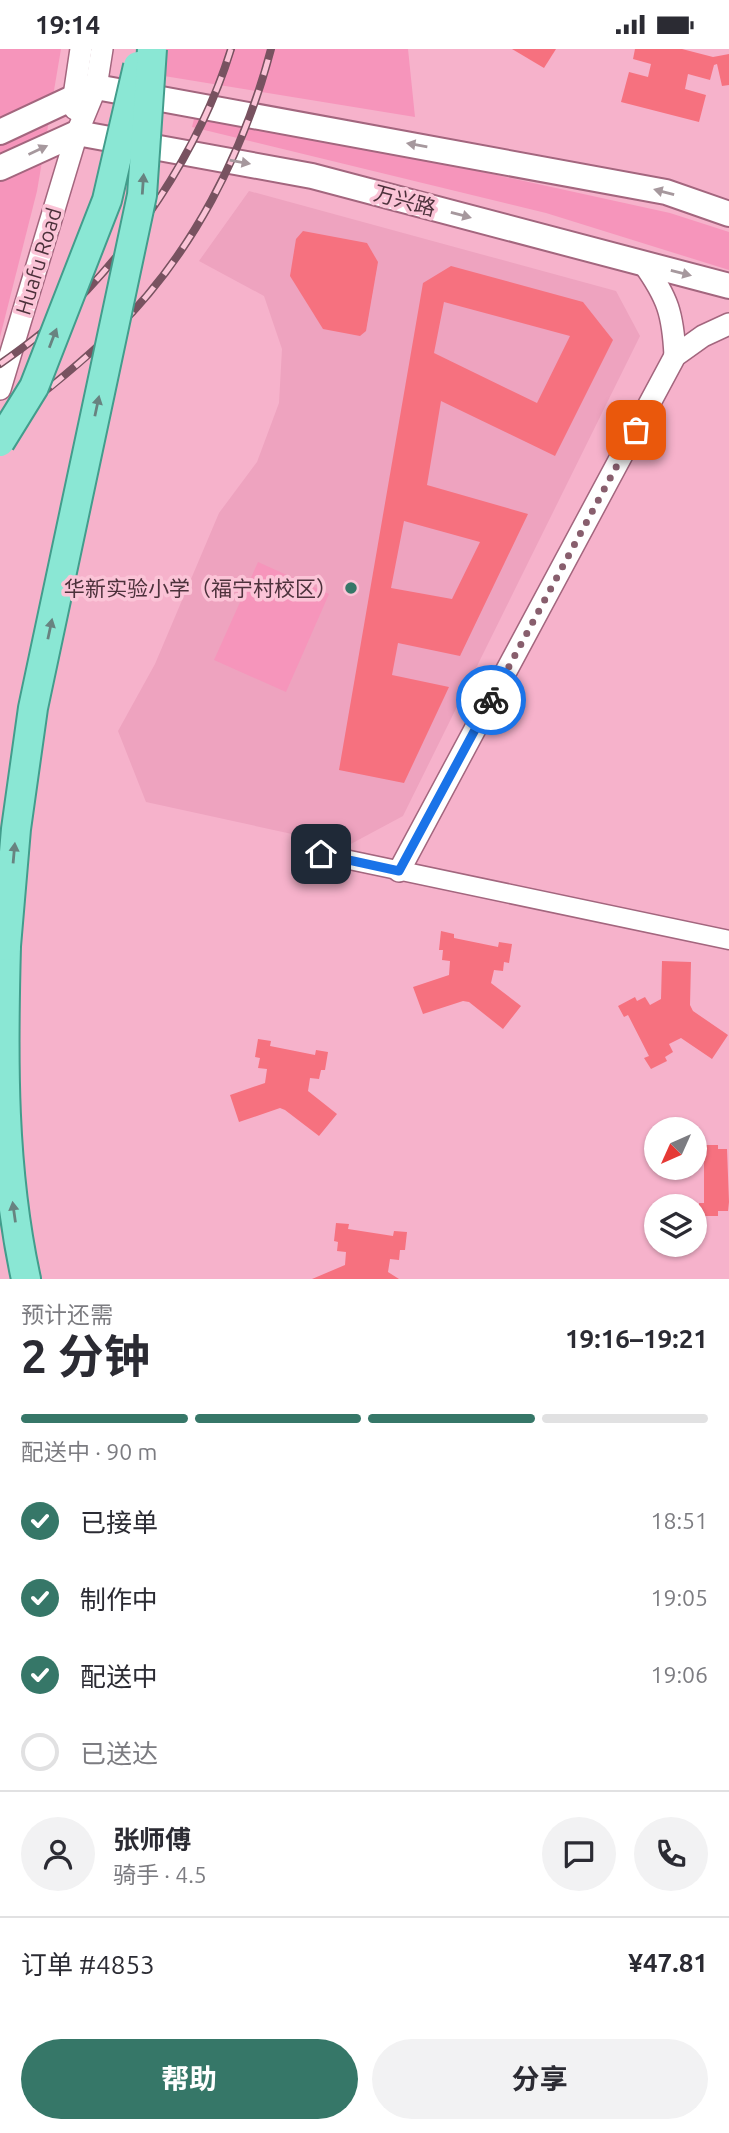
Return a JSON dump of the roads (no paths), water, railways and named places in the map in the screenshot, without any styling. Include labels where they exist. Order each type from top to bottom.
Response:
[{"type":"main road","points":[[0,442],[34,387],[107,200],[141,49]]},
{"type":"main road","points":[[26,1279],[8,1173],[3,1055],[6,946],[16,829],[33,708],[142,195],[152,49]]},
{"type":"main road","points":[[0,132],[85,92],[449,150],[666,192],[729,214]]},
{"type":"main road","points":[[0,168],[77,132]]},
{"type":"main road","name":"万兴路","points":[[77,132],[312,176],[729,286]]},
{"type":"street","name":"Huafu Road","points":[[81,49],[85,92]]},
{"type":"street","name":"Huafu Road","points":[[0,389],[77,132],[85,92],[102,49]]},
{"type":"street","points":[[643,263],[665,296],[673,325],[676,356]]},
{"type":"street","points":[[399,871],[676,356],[703,336],[729,324]]},
{"type":"street","points":[[321,854],[729,940]]},
{"type":"railway","points":[[0,364],[45,330],[80,297],[134,234],[159,199],[201,125],[231,49]]},
{"type":"railway","points":[[0,426],[59,380],[115,330],[143,301],[168,269],[212,200],[230,163],[260,88],[271,49]]},
{"type":"place","name":"华新实验小学（福宁村校区）","points":[[351,588]]}]
